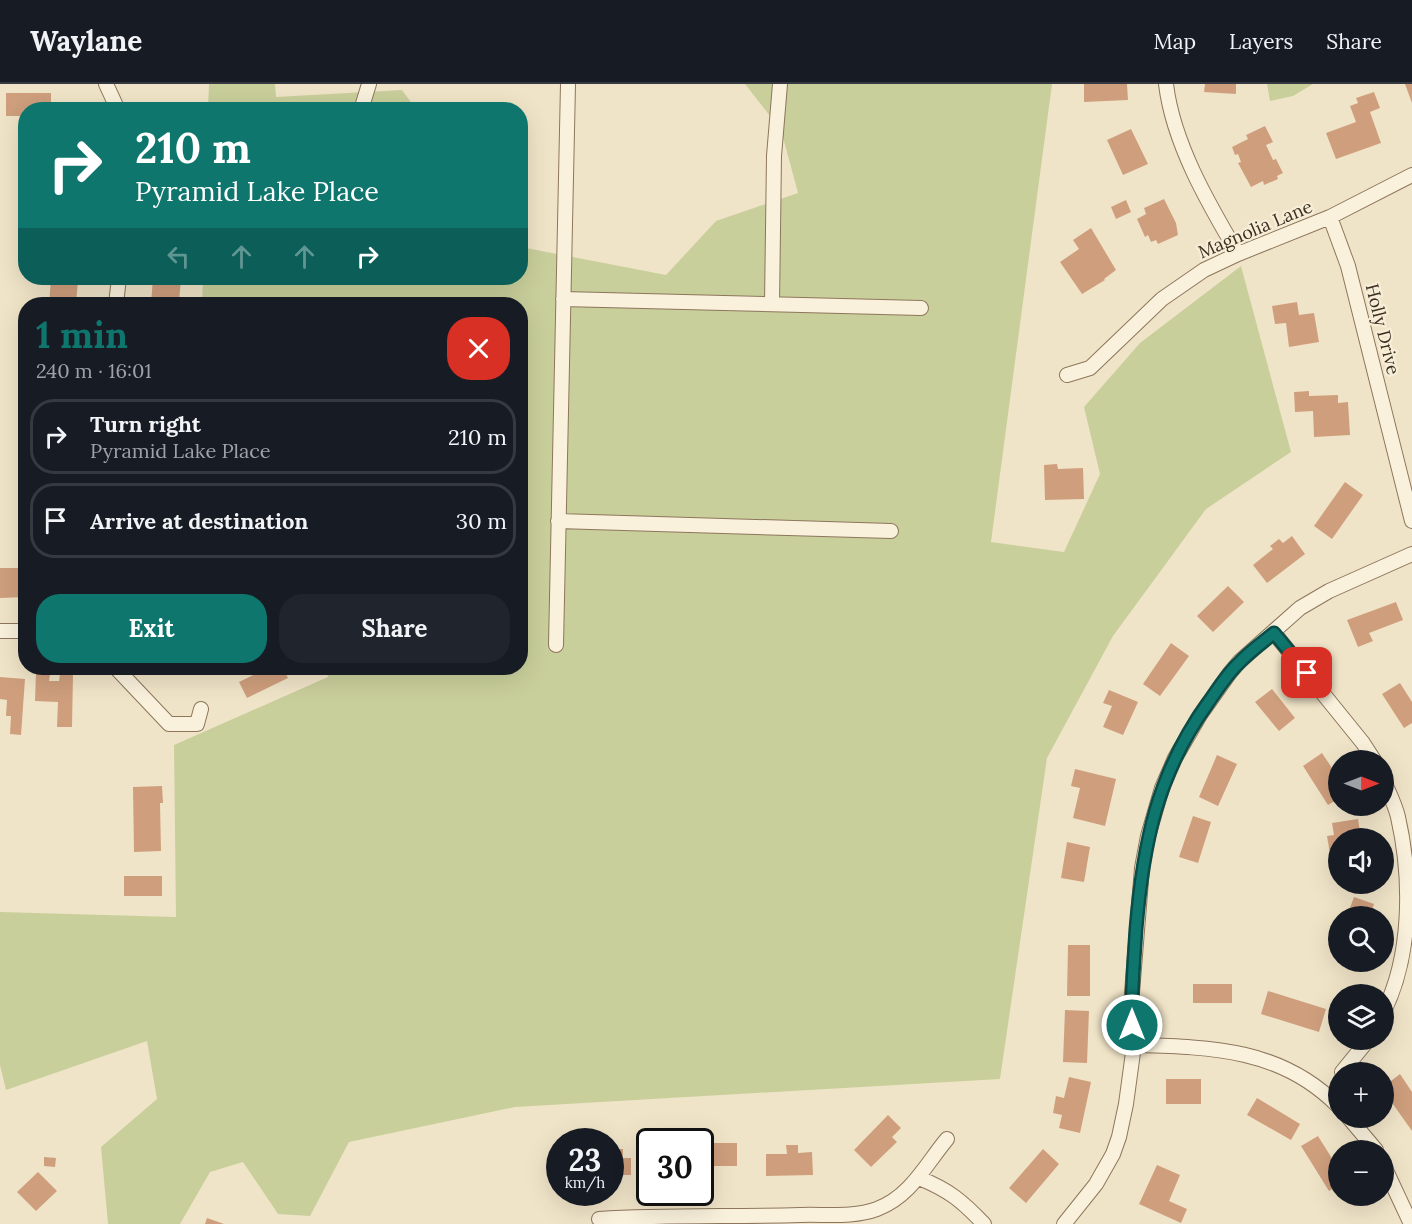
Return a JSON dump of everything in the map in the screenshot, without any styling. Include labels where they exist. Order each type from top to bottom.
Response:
[{"type":"street","points":[[106,84],[114,102]]},
{"type":"street","points":[[363,102],[369,84]]},
{"type":"street","points":[[556,645],[568,84]]},
{"type":"street","points":[[772,304],[774,156],[780,84]]},
{"type":"street","points":[[1166,84],[1169,108],[1183,146],[1210,207],[1238,254]]},
{"type":"street","name":"Magnolia Lane","points":[[1067,375],[1090,368],[1162,299],[1204,270],[1330,217],[1412,175]]},
{"type":"street","name":"Holly Drive","points":[[1330,217],[1348,266],[1412,521]]},
{"type":"street","points":[[563,299],[921,308]]},
{"type":"street","points":[[558,521],[891,531]]},
{"type":"street","points":[[1064,1224],[1096,1184],[1113,1154],[1119,1137],[1134,1045],[1131,1005],[1138,902],[1148,836],[1162,788],[1175,758],[1191,729],[1239,662],[1300,608],[1314,599],[1412,554]]},
{"type":"street","points":[[0,631],[18,631]]},
{"type":"street","points":[[1274,633],[1368,750]]},
{"type":"street","points":[[123,675],[170,724],[197,724],[201,709]]},
{"type":"street","points":[[1394,806],[1406,848],[1409,897],[1408,930],[1403,963],[1394,995]]},
{"type":"street","points":[[1134,1045],[1197,1046],[1259,1057],[1288,1070],[1326,1094],[1328,1091]]},
{"type":"street","points":[[1350,1062],[1360,1050]]},
{"type":"street","points":[[1357,1128],[1368,1140]]},
{"type":"street","points":[[599,1219],[680,1220],[844,1215],[878,1209],[906,1191],[919,1178],[947,1139]]},
{"type":"street","points":[[919,1178],[942,1187],[962,1201],[984,1224]]},
{"type":"street","points":[[1394,1188],[1410,1224]]},
{"type":"green space","points":[[209,84],[275,84],[276,97],[402,90],[411,102],[208,102]]},
{"type":"green space","points":[[745,84],[1052,84],[991,542],[1064,552],[1100,474],[1084,407],[1140,343],[1241,266],[1291,452],[1206,509],[1113,636],[1047,758],[1000,1079],[515,1107],[349,1142],[310,1216],[278,1214],[243,1162],[210,1172],[180,1224],[108,1224],[101,1147],[157,1099],[147,1041],[6,1090],[0,1065],[0,912],[176,917],[174,745],[328,677],[328,675],[528,675],[528,297],[202,297],[203,285],[528,285],[528,248],[666,275],[716,221],[798,193],[781,130]]},
{"type":"green space","points":[[1267,84],[1313,84],[1293,96],[1270,101]]},
{"type":"building","points":[[1084,84],[1127,84],[1128,100],[1084,102]]},
{"type":"building","points":[[1205,84],[1236,84],[1236,94],[1204,92]]},
{"type":"building","points":[[1405,84],[1412,84],[1412,103]]},
{"type":"building","points":[[1374,92],[1380,108],[1370,112],[1381,143],[1336,159],[1326,133],[1356,122],[1350,106],[1358,103],[1356,98]]},
{"type":"building","points":[[6,93],[51,93],[51,102],[18,102],[18,116],[6,116]]},
{"type":"building","points":[[1265,126],[1273,142],[1266,145],[1273,160],[1276,159],[1283,173],[1277,176],[1278,179],[1264,185],[1263,181],[1251,187],[1238,163],[1241,162],[1238,154],[1235,155],[1232,147],[1248,139],[1246,135]]},
{"type":"building","points":[[1131,129],[1148,164],[1123,175],[1107,140]]},
{"type":"building","points":[[1164,199],[1176,223],[1178,235],[1158,244],[1156,240],[1151,242],[1148,235],[1145,237],[1137,219],[1146,214],[1144,208]]},
{"type":"building","points":[[1126,200],[1131,212],[1116,219],[1111,207]]},
{"type":"building","points":[[1091,228],[1116,270],[1105,280],[1082,294],[1060,262],[1079,249],[1073,240]]},
{"type":"building","points":[[51,285],[78,285],[77,297],[50,297]]},
{"type":"building","points":[[152,285],[180,285],[179,297],[152,297]]},
{"type":"building","points":[[1297,302],[1299,315],[1314,313],[1319,342],[1289,347],[1286,323],[1275,324],[1272,306]]},
{"type":"building","points":[[1309,391],[1309,396],[1338,395],[1338,403],[1348,402],[1350,435],[1314,437],[1313,411],[1295,412],[1294,392]]},
{"type":"building","points":[[1057,464],[1058,469],[1083,468],[1084,499],[1045,500],[1044,465]]},
{"type":"building","points":[[1345,482],[1363,495],[1332,539],[1314,526]]},
{"type":"building","points":[[1292,536],[1305,554],[1267,583],[1253,565],[1273,549],[1270,546],[1279,539],[1283,543]]},
{"type":"building","points":[[0,568],[18,568],[18,597],[0,598]]},
{"type":"building","points":[[1228,586],[1244,602],[1213,632],[1197,616]]},
{"type":"building","points":[[1396,602],[1403,620],[1369,633],[1373,641],[1358,647],[1347,620]]},
{"type":"building","points":[[1171,643],[1189,656],[1160,696],[1143,684]]},
{"type":"building","points":[[36,675],[50,675],[49,681],[59,681],[60,675],[73,675],[72,727],[57,727],[58,702],[35,701]]},
{"type":"building","points":[[254,675],[286,675],[288,678],[247,698],[239,682]]},
{"type":"building","points":[[0,677],[25,679],[21,735],[10,734],[11,716],[6,716],[7,700],[0,699]]},
{"type":"building","points":[[1400,683],[1412,702],[1412,723],[1404,728],[1382,694]]},
{"type":"building","points":[[1272,689],[1295,718],[1279,731],[1255,702]]},
{"type":"building","points":[[1109,690],[1138,702],[1123,735],[1103,727],[1112,706],[1103,703]]},
{"type":"building","points":[[1322,753],[1328,762],[1328,805],[1303,766]]},
{"type":"building","points":[[1217,755],[1237,764],[1218,806],[1199,797]]},
{"type":"building","points":[[1075,769],[1116,779],[1105,826],[1073,818],[1080,788],[1071,786]]},
{"type":"building","points":[[162,786],[161,851],[134,852],[133,787]]},
{"type":"building","points":[[1193,816],[1211,822],[1198,863],[1179,857]]},
{"type":"building","points":[[1358,819],[1359,828],[1333,828],[1332,823]]},
{"type":"building","points":[[1067,842],[1090,847],[1084,882],[1061,878]]},
{"type":"building","points":[[124,876],[162,876],[162,896],[124,896]]},
{"type":"building","points":[[1354,897],[1374,904],[1373,906],[1351,906]]},
{"type":"building","points":[[1068,945],[1090,945],[1090,996],[1067,996]]},
{"type":"building","points":[[1193,984],[1232,984],[1232,1003],[1193,1003]]},
{"type":"building","points":[[1268,991],[1326,1009],[1319,1032],[1261,1014]]},
{"type":"building","points":[[1065,1010],[1089,1011],[1087,1063],[1063,1062]]},
{"type":"building","points":[[1400,1074],[1412,1092],[1412,1131],[1394,1106],[1394,1079]]},
{"type":"building","points":[[1069,1077],[1091,1082],[1080,1133],[1059,1128],[1062,1115],[1053,1113],[1056,1096],[1064,1098]]},
{"type":"building","points":[[1166,1079],[1201,1079],[1201,1104],[1166,1104]]},
{"type":"building","points":[[1257,1098],[1300,1124],[1291,1140],[1247,1115]]},
{"type":"building","points":[[888,1115],[901,1128],[892,1137],[897,1142],[871,1167],[854,1150]]},
{"type":"building","points":[[1318,1136],[1328,1152],[1328,1189],[1301,1146]]},
{"type":"building","points":[[714,1143],[737,1143],[737,1166],[714,1166]]},
{"type":"building","points":[[786,1145],[798,1145],[798,1153],[812,1152],[813,1175],[766,1176],[766,1154],[787,1154]]},
{"type":"building","points":[[1043,1149],[1059,1164],[1026,1203],[1009,1188]]},
{"type":"building","points":[[44,1157],[56,1158],[55,1167],[44,1166]]},
{"type":"building","points":[[624,1158],[631,1158],[631,1175],[624,1175]]},
{"type":"building","points":[[1157,1165],[1180,1175],[1169,1201],[1187,1209],[1181,1223],[1139,1204]]},
{"type":"building","points":[[38,1172],[57,1191],[36,1211],[17,1192]]},
{"type":"building","points":[[207,1218],[224,1224],[205,1224]]},
{"type":"route","points":[[1132,1025],[1134,953],[1142,868],[1148,836],[1162,788],[1175,758],[1191,729],[1229,674],[1239,662],[1274,633],[1307,673]]}]
